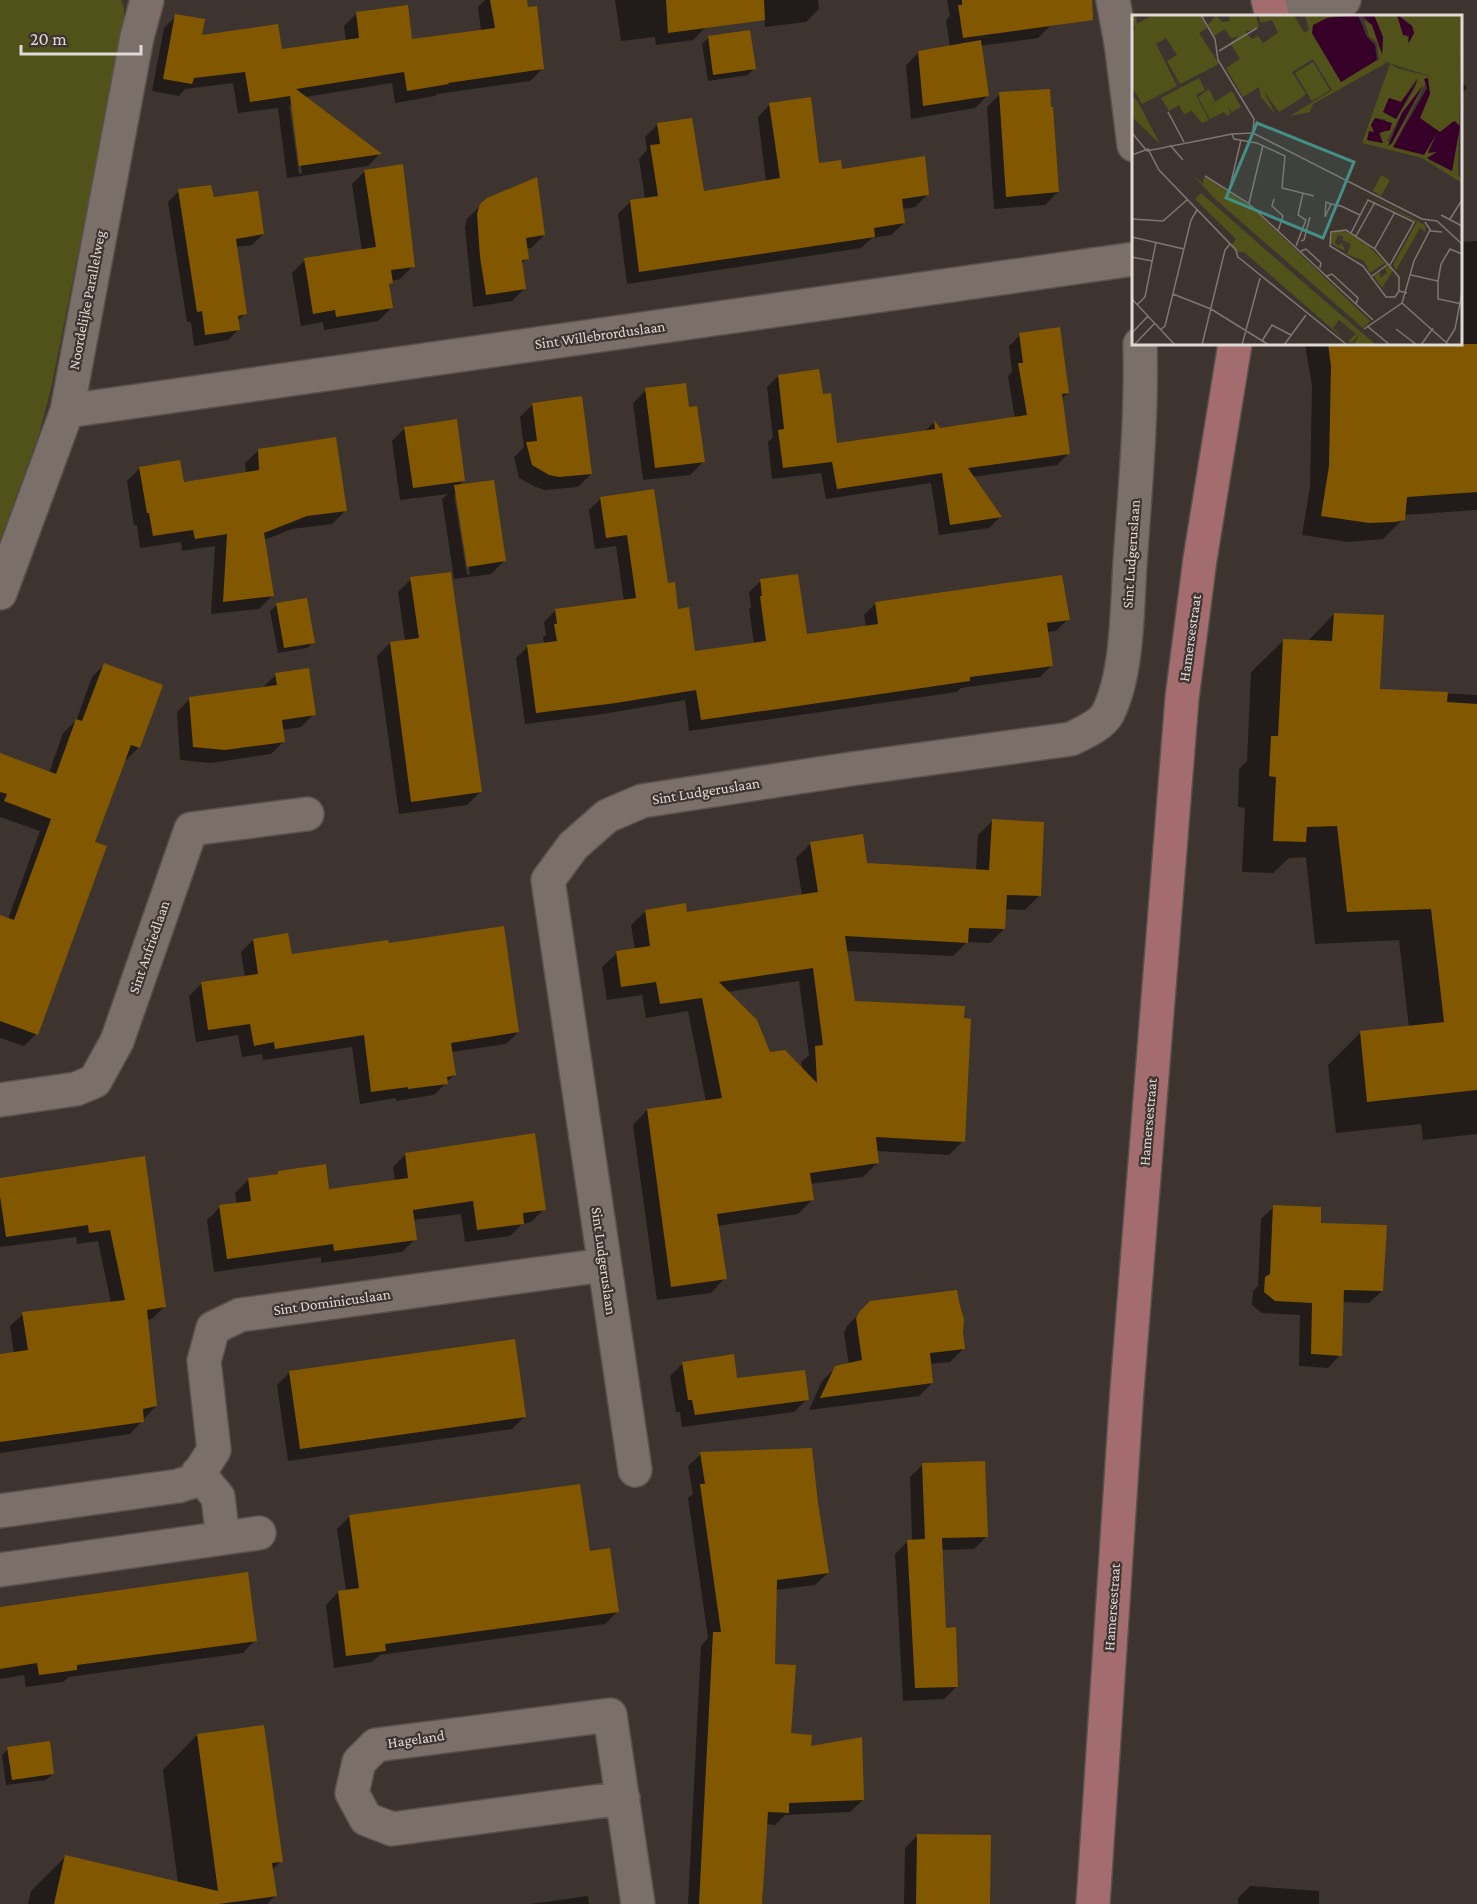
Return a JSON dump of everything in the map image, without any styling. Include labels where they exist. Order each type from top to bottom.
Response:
[{"type":"main road","points":[[1268,0],[1272,15]]},
{"type":"main road","name":"Hamersestraat","points":[[1093,1904],[1127,1390],[1182,698],[1200,559],[1235,345]]},
{"type":"street","name":"Noordelijke Parallelweg","points":[[0,593],[67,411],[134,48],[147,0]]},
{"type":"street","points":[[1113,0],[1132,129]]},
{"type":"street","points":[[1276,15],[1344,0]]},
{"type":"street","name":"Sint Willebrorduslaan","points":[[67,411],[1132,259]]},
{"type":"street","name":"Sint Ludgeruslaan","points":[[635,1470],[548,880],[573,846],[607,816],[642,801],[852,769],[1071,740],[1107,715],[1121,670],[1126,616],[1142,396],[1140,345]]},
{"type":"street","name":"Sint Anfriedlaan","points":[[0,1100],[76,1089],[95,1081],[117,1041],[191,829],[307,814]]},
{"type":"street","name":"Sint Dominicuslaan","points":[[0,1511],[178,1486],[194,1481],[214,1449],[204,1360],[213,1328],[240,1315],[604,1265]]},
{"type":"street","points":[[198,1473],[218,1497],[224,1538]]},
{"type":"street","points":[[0,1570],[259,1533]]},
{"type":"street","name":"Hageland","points":[[623,1798],[392,1829],[366,1819],[352,1793],[359,1762],[376,1745],[610,1715],[623,1798],[638,1904]]},
{"type":"shaded area","points":[[0,0],[121,0],[124,8],[124,24],[51,389],[39,434],[0,541]]},
{"type":"building","points":[[490,0],[527,0],[528,7],[537,6],[544,69],[407,91],[404,72],[296,89],[382,154],[299,166],[290,96],[250,102],[245,72],[194,78],[192,84],[163,79],[175,14],[205,19],[202,35],[278,24],[282,49],[359,38],[356,12],[408,5],[412,39],[495,28]]},
{"type":"building","points":[[666,0],[764,0],[765,20],[668,33]]},
{"type":"building","points":[[962,0],[1092,0],[1093,20],[963,38],[958,5],[962,5]]},
{"type":"building","points":[[750,30],[756,69],[713,75],[708,36]]},
{"type":"building","points":[[981,40],[989,96],[923,106],[918,51]]},
{"type":"building","points":[[1050,89],[1059,192],[1006,197],[999,92]]},
{"type":"building","points":[[811,97],[819,163],[841,160],[842,169],[925,156],[929,195],[902,199],[905,223],[874,228],[875,237],[639,272],[630,200],[658,196],[650,145],[660,144],[657,123],[692,118],[704,191],[780,178],[769,103]]},
{"type":"building","points":[[403,164],[415,267],[391,270],[393,283],[389,284],[393,308],[336,317],[335,310],[313,314],[304,258],[376,247],[364,170]]},
{"type":"building","points":[[537,177],[545,235],[526,238],[529,259],[522,260],[526,289],[486,295],[477,214],[480,204],[487,198]]},
{"type":"building","points":[[211,185],[214,197],[258,191],[264,234],[236,239],[247,314],[238,316],[240,330],[205,335],[202,311],[197,312],[178,189]]},
{"type":"building","points":[[1060,327],[1069,393],[1062,394],[1070,454],[968,468],[1002,517],[950,525],[942,473],[837,489],[832,462],[783,468],[778,430],[784,429],[778,375],[819,369],[823,394],[831,393],[837,443],[935,429],[934,420],[940,428],[1027,415],[1018,363],[1023,363],[1019,333]]},
{"type":"building","points":[[1477,344],[1477,492],[1407,497],[1405,520],[1395,522],[1369,523],[1321,516],[1329,466],[1331,366],[1328,345]]},
{"type":"building","points":[[686,383],[689,407],[697,406],[705,462],[655,468],[645,388]]},
{"type":"building","points":[[582,396],[592,474],[559,477],[549,475],[532,465],[526,442],[537,441],[532,403]]},
{"type":"building","points":[[457,419],[465,481],[413,488],[404,427]]},
{"type":"building","points":[[336,437],[347,511],[307,516],[264,533],[274,596],[223,602],[227,534],[195,539],[193,530],[153,536],[139,467],[180,460],[184,482],[259,470],[258,449]]},
{"type":"building","points":[[494,480],[506,561],[467,567],[454,485]]},
{"type":"building","points":[[654,489],[668,583],[675,582],[678,609],[689,607],[695,651],[766,641],[760,579],[798,574],[807,634],[878,624],[875,602],[1062,575],[1070,620],[1047,623],[1053,666],[970,677],[970,681],[701,720],[696,690],[536,713],[527,645],[557,641],[554,624],[557,624],[555,609],[636,598],[627,535],[606,538],[600,497]]},
{"type":"building","points":[[451,572],[482,792],[411,802],[390,642],[419,638],[410,577]]},
{"type":"building","points":[[307,598],[315,643],[284,648],[276,603]]},
{"type":"building","points":[[1334,613],[1384,615],[1380,689],[1448,692],[1447,702],[1477,704],[1477,1090],[1367,1102],[1360,1031],[1444,1022],[1431,909],[1347,912],[1337,826],[1307,827],[1306,842],[1273,841],[1276,777],[1269,776],[1271,736],[1278,736],[1283,639],[1332,641]]},
{"type":"building","points":[[104,663],[163,685],[140,748],[131,745],[95,842],[107,846],[38,1035],[0,1021],[0,915],[14,920],[51,819],[4,801],[7,794],[0,792],[0,753],[56,774],[76,719],[82,721]]},
{"type":"building","points":[[309,668],[316,715],[282,720],[285,742],[225,750],[193,747],[189,697],[277,685],[275,673]]},
{"type":"building","points":[[992,819],[1044,822],[1041,896],[1007,895],[1005,929],[969,928],[968,943],[845,936],[855,1001],[965,1006],[964,1018],[971,1019],[965,1142],[876,1137],[879,1163],[810,1173],[814,1200],[717,1214],[727,1279],[671,1287],[647,1109],[722,1098],[702,998],[660,1004],[656,982],[621,987],[616,951],[650,946],[645,910],[686,903],[687,912],[818,892],[810,842],[863,834],[867,863],[989,870]],"holes":[[[813,968],[823,1045],[815,1046],[817,1083],[785,1050],[770,1052],[757,1020],[719,982]]]},
{"type":"building","points":[[504,926],[519,1032],[451,1043],[456,1075],[447,1077],[448,1084],[371,1092],[364,1035],[275,1049],[274,1042],[254,1046],[250,1024],[208,1030],[201,982],[258,974],[253,939],[288,933],[292,954]]},
{"type":"building","points":[[535,1133],[546,1210],[523,1213],[524,1224],[477,1230],[473,1201],[413,1210],[417,1240],[334,1251],[333,1244],[227,1259],[219,1205],[251,1201],[248,1178],[326,1164],[329,1189],[408,1178],[405,1153]]},
{"type":"building","points":[[145,1156],[166,1307],[147,1310],[157,1406],[143,1409],[144,1422],[0,1442],[0,1354],[28,1350],[22,1312],[125,1300],[110,1230],[89,1233],[88,1225],[6,1237],[0,1196],[0,1178]]},
{"type":"building","points":[[1273,1205],[1321,1207],[1321,1223],[1387,1225],[1383,1291],[1344,1290],[1342,1356],[1311,1354],[1312,1303],[1275,1301],[1264,1292],[1265,1277],[1270,1274]]},
{"type":"building","points":[[957,1290],[964,1319],[965,1349],[930,1353],[933,1383],[820,1398],[835,1366],[862,1360],[856,1318],[870,1301]]},
{"type":"building","points":[[515,1339],[526,1417],[300,1449],[289,1371]]},
{"type":"building","points":[[734,1354],[737,1378],[805,1370],[809,1400],[695,1415],[692,1400],[688,1400],[682,1362]]},
{"type":"building","points":[[812,1448],[829,1573],[777,1580],[775,1664],[796,1665],[791,1733],[812,1735],[811,1746],[862,1737],[864,1800],[789,1803],[789,1813],[768,1812],[762,1904],[699,1904],[713,1632],[721,1632],[700,1484],[705,1484],[700,1452]]},
{"type":"building","points":[[985,1461],[988,1537],[942,1538],[946,1628],[956,1627],[958,1687],[915,1688],[907,1540],[925,1539],[922,1463]]},
{"type":"building","points":[[580,1484],[590,1551],[610,1548],[619,1612],[385,1644],[386,1651],[346,1656],[338,1591],[359,1588],[349,1515]]},
{"type":"building","points":[[248,1572],[257,1641],[77,1665],[77,1670],[39,1675],[37,1663],[0,1669],[0,1607]]},
{"type":"building","points":[[264,1725],[283,1862],[272,1863],[277,1896],[219,1904],[54,1904],[65,1855],[218,1891],[197,1734]]},
{"type":"building","points":[[50,1741],[54,1774],[12,1780],[7,1747]]},
{"type":"building","points":[[917,1834],[991,1835],[990,1904],[916,1904]]}]
